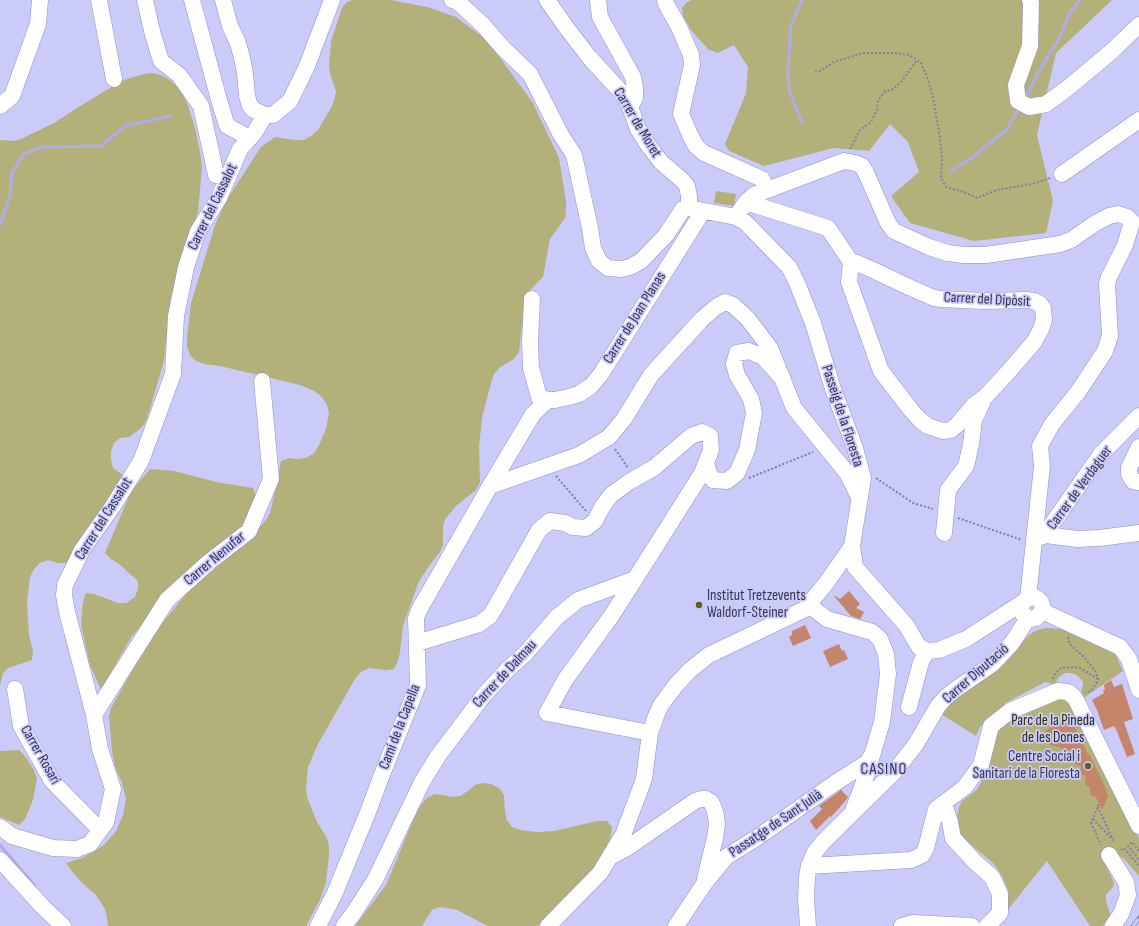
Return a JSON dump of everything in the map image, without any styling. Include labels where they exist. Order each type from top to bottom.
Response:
[{"type":"street","points":[[0,106],[12,96],[22,70],[38,24],[40,0]]},
{"type":"street","points":[[99,0],[114,79]]},
{"type":"street","points":[[145,0],[161,61],[179,75],[200,106],[216,175],[228,178]]},
{"type":"street","points":[[192,0],[218,100],[227,126],[250,138]]},
{"type":"street","points":[[223,0],[230,26],[238,43],[242,58],[247,96],[250,106],[254,110],[265,115],[273,115],[290,101],[307,66],[332,0]]},
{"type":"street","points":[[452,0],[458,2],[483,25],[503,48],[530,74],[561,135],[574,155],[593,248],[599,260],[608,268],[621,269],[630,267],[641,261],[666,235],[683,209],[696,209],[736,217],[746,202],[754,195],[844,161],[862,166],[888,223],[894,231],[928,247],[948,253],[963,255],[986,255],[1060,244],[1071,240],[1094,224],[1109,216],[1118,214],[1127,217],[1132,222],[1126,245],[1109,277],[1107,284],[1110,336],[1105,351],[1078,392],[1052,424],[1040,446],[1042,466],[1041,537],[1025,600],[1021,606],[1021,611],[1031,619],[1039,616],[1042,611],[1042,604],[1038,599],[1034,597],[1025,600],[966,638],[939,650],[926,651],[921,662],[909,707]]},
{"type":"street","name":"Carrer de Moret","points":[[548,0],[589,57],[622,94],[630,107],[638,128],[648,145],[661,162],[687,186],[689,196],[696,209]]},
{"type":"street","points":[[598,0],[600,17],[633,77],[635,88],[634,98],[630,107]]},
{"type":"street","points":[[666,0],[666,4],[679,27],[691,55],[692,65],[681,114],[691,138],[696,146],[704,153],[762,179],[767,190]]},
{"type":"street","points":[[1030,0],[1032,3],[1030,46],[1016,85],[1018,101],[1029,107],[1046,104],[1069,88],[1112,51],[1139,25]]},
{"type":"street","name":"Carrer del Cassalot","points":[[0,827],[12,836],[53,848],[77,849],[90,844],[106,822],[113,789],[100,749],[94,715],[67,612],[64,595],[65,585],[82,550],[113,506],[140,461],[173,374],[176,316],[186,267],[198,231],[219,198],[240,150],[255,132],[265,115]]},
{"type":"street","points":[[1062,174],[1139,120]]},
{"type":"street","points":[[746,202],[828,228],[851,262],[848,282],[881,371],[899,396],[920,420],[928,426],[943,431],[951,430],[974,405],[985,396]]},
{"type":"street","name":"Carrer de Joan Planas","points":[[548,400],[569,398],[579,394],[591,386],[601,374],[696,209]]},
{"type":"street","name":"Passeig de la Floresta","points":[[736,217],[745,222],[790,267],[813,323],[833,389],[855,448],[863,478],[852,546],[855,567],[906,625],[919,647],[926,651]]},
{"type":"street","name":"Carrer del Dipòsit","points":[[851,262],[858,263],[922,293],[941,299],[983,301],[1027,300],[1040,304],[1043,308],[1044,320],[1041,330],[1010,371],[985,396]]},
{"type":"street","points":[[532,299],[530,342],[531,368],[539,397],[548,400]]},
{"type":"street","points":[[490,486],[579,455],[609,437],[624,418],[651,374],[702,319],[716,306],[725,302],[733,305],[748,319],[770,348],[794,408],[847,473],[860,499]]},
{"type":"street","points":[[706,463],[713,480],[727,481],[737,473],[747,450],[754,413],[751,400],[737,375],[734,364],[737,353],[749,351],[763,357],[783,379]]},
{"type":"street","name":"Carrer Nenufar","points":[[94,715],[167,600],[209,562],[249,531],[271,479],[262,381]]},
{"type":"street","points":[[944,533],[948,490],[966,466],[974,420],[985,396]]},
{"type":"street","name":"Camí de la Capella","points":[[318,926],[334,896],[418,685],[416,618],[419,610],[533,414],[548,400]]},
{"type":"street","name":"Carrer de Verdaguer","points":[[1041,537],[1052,524],[1101,454],[1139,416]]},
{"type":"street","points":[[417,642],[479,624],[490,616],[539,530],[550,521],[565,523],[573,527],[586,528],[595,521],[611,495],[656,467],[691,436],[702,432],[710,436],[711,450],[702,473],[612,615],[565,680],[547,713],[650,733]]},
{"type":"street","points":[[1139,448],[1129,468],[1129,474],[1133,481],[1139,482]]},
{"type":"street","points":[[1041,537],[1076,539],[1105,538],[1139,533]]},
{"type":"street","points":[[548,926],[600,873],[623,835],[644,779],[650,733],[656,716],[661,705],[676,685],[690,670],[709,655],[805,609],[827,582],[852,546]]},
{"type":"street","name":"Carrer de Dalmau","points":[[344,926],[375,880],[422,782],[434,763],[484,695],[508,669],[525,654],[558,617],[578,600],[635,579]]},
{"type":"street","points":[[809,605],[827,619],[872,632],[880,639],[888,661],[888,674],[882,722],[865,779],[852,813]]},
{"type":"street","points":[[1042,611],[1120,647],[1134,662],[1139,690]]},
{"type":"street","name":"Carrer Diputació","points":[[808,926],[806,899],[807,877],[809,866],[815,852],[823,842],[895,771],[906,758],[938,706],[946,697],[991,665],[1012,643],[1028,618]]},
{"type":"street","name":"Carrer Rosari","points":[[14,688],[22,726],[52,781],[100,830]]},
{"type":"street","points":[[809,866],[910,860],[922,855],[926,848],[936,809],[965,787],[981,765],[991,726],[1010,710],[1053,692],[1063,691],[1071,694],[1076,700],[1139,826]]},
{"type":"street","name":"Passatge de Sant Julià","points":[[676,926],[704,884],[726,857],[868,762],[873,753]]},
{"type":"street","points":[[610,857],[627,848],[695,801],[706,799],[711,802],[716,816],[715,838],[704,884],[689,926]]},
{"type":"street","points":[[944,804],[953,838],[975,862],[992,877],[1000,894],[1000,913],[987,926]]},
{"type":"street","points":[[1110,855],[1126,882],[1128,895],[1121,914],[1113,926]]},
{"type":"street","points":[[0,860],[42,906],[63,926]]},
{"type":"street","points":[[902,926],[913,923],[972,926]]},
{"type":"path","points":[[815,72],[820,71],[834,62],[862,53],[895,53],[909,55],[921,63],[924,68],[934,102],[942,152],[940,178],[946,187],[964,192],[977,198],[997,190],[1036,183],[1062,174]]},
{"type":"path","points":[[844,161],[860,130],[871,122],[877,110],[878,101],[884,92],[893,89],[901,82],[917,60]]},
{"type":"path","points":[[747,479],[826,447]]},
{"type":"path","points":[[616,450],[635,479]]},
{"type":"path","points":[[560,482],[595,521]]},
{"type":"path","points":[[1075,649],[1084,656],[1096,672],[1098,679],[1092,690],[1083,695]]},
{"type":"path","points":[[1050,684],[1055,674],[1061,668],[1072,666],[1080,668],[1098,679]]},
{"type":"path","points":[[1092,819],[1113,840],[1099,806],[1092,819],[1091,824],[1103,849],[1110,855]]},
{"type":"path","points":[[1139,851],[1132,842],[1128,846],[1139,860]]},
{"type":"green space","points":[[352,0],[391,0],[427,7],[456,17],[487,40],[533,103],[559,158],[566,201],[565,218],[550,239],[543,277],[531,289],[527,297],[524,306],[519,352],[514,359],[500,367],[494,374],[491,383],[482,418],[479,447],[480,482],[476,490],[456,506],[445,519],[443,527],[443,545],[440,552],[419,581],[403,626],[398,661],[394,669],[386,670],[369,668],[361,672],[355,679],[318,744],[308,767],[306,789],[307,797],[317,822],[327,838],[329,856],[326,882],[320,900],[306,926],[108,926],[105,909],[96,895],[83,884],[66,863],[82,858],[104,845],[116,831],[123,815],[126,799],[122,783],[115,767],[112,751],[109,716],[111,708],[156,631],[189,590],[244,546],[266,520],[270,513],[281,461],[289,458],[306,458],[314,453],[326,429],[329,413],[327,405],[322,397],[316,392],[300,385],[196,361],[190,355],[187,347],[187,337],[191,303],[215,225],[226,201],[261,147],[275,137],[304,140],[318,130],[331,108],[336,91],[329,66],[331,41],[342,8],[347,2]]},
{"type":"green space","points":[[692,0],[1112,0],[1056,53],[1037,135],[1053,201],[1046,233],[974,241],[910,223],[891,196],[919,172],[908,142],[890,124],[869,151],[834,148],[764,166],[729,151],[725,144],[746,93],[748,67],[734,45],[718,53],[709,50],[691,30],[683,16],[682,8],[687,2]]},
{"type":"green space","points":[[152,73],[167,78],[180,89],[188,105],[195,128],[202,168],[198,212],[171,297],[164,361],[147,419],[143,426],[129,437],[120,438],[114,443],[111,451],[113,468],[123,475],[72,557],[66,563],[58,563],[48,560],[40,563],[34,569],[30,577],[27,602],[29,635],[33,651],[32,660],[8,668],[3,673],[0,686],[0,140],[15,141],[23,138],[54,123],[118,83],[144,74]]},
{"type":"green space","points":[[716,191],[736,194],[734,206],[714,203]]},
{"type":"green space","points":[[150,469],[175,471],[216,482],[253,488],[256,496],[250,512],[237,534],[161,604],[132,636],[114,667],[107,683],[100,688],[90,665],[82,630],[81,621],[83,602],[86,593],[94,594],[118,603],[126,603],[135,597],[138,589],[138,581],[105,553],[129,496]]},
{"type":"green space","points":[[1046,628],[1062,629],[1116,655],[1123,671],[1082,699],[1080,696],[1083,682],[1077,675],[1065,673],[1058,678],[1055,685],[1045,682],[1004,704],[1005,709],[991,717],[980,727],[976,736],[941,714],[947,705],[1009,657],[1029,635],[1037,630]]},
{"type":"green space","name":"Parc de la Pineda de les Dones","points":[[1053,699],[1067,700],[1101,761],[1139,838],[1139,876],[1123,858],[1116,855],[1103,857],[1114,883],[1113,887],[1106,895],[1110,917],[1103,926],[1090,926],[1047,861],[1006,912],[1008,890],[1002,876],[994,864],[965,840],[958,830],[956,822],[959,807],[962,801],[978,788],[988,769],[996,733],[1009,721]]},
{"type":"green space","points":[[19,750],[34,770],[37,778],[32,803],[25,819],[19,825],[0,817],[0,751]]},
{"type":"green space","points":[[483,783],[491,784],[499,788],[504,795],[507,820],[512,827],[520,830],[537,832],[554,831],[597,821],[607,821],[612,827],[611,836],[596,867],[543,922],[537,926],[488,926],[457,910],[440,907],[432,910],[422,926],[355,926],[386,885],[413,820],[421,805],[427,798],[435,794],[452,797],[460,796],[475,785]]},
{"type":"building","points":[[849,591],[860,604],[856,608],[864,612],[860,619],[851,616],[834,596],[840,599]]},
{"type":"building","points":[[805,625],[811,638],[793,646],[789,637],[792,635],[792,631]]},
{"type":"building","points":[[839,644],[842,651],[844,650],[848,659],[830,667],[823,651]]},
{"type":"building","points":[[1111,680],[1114,687],[1122,684],[1133,719],[1124,722],[1135,754],[1127,757],[1114,726],[1104,730],[1092,700],[1104,693],[1104,685]]},
{"type":"building","name":"Centre Social i Sanitari de la Floresta","points":[[1061,723],[1070,724],[1076,729],[1107,791],[1108,796],[1102,810],[1096,797],[1090,795],[1090,787],[1085,785],[1086,776],[1080,774],[1081,766],[1075,764],[1077,753],[1048,744],[1048,742],[1039,739],[1053,725]]},
{"type":"building","points":[[841,790],[848,797],[847,799],[831,817],[830,816],[816,830],[810,821],[822,809],[819,806]]},
{"type":"waterway","points":[[802,0],[791,25],[788,69],[789,90],[802,122]]},
{"type":"waterway","points":[[1025,99],[1039,71],[1060,37],[1069,14],[1080,0]]},
{"type":"waterway","points":[[950,171],[969,160],[1007,129],[1020,107]]},
{"type":"waterway","points":[[0,225],[10,196],[12,172],[24,154],[42,147],[101,146],[125,126],[171,116]]},
{"type":"waterway","points":[[0,845],[35,886]]},
{"type":"railway","points":[[1133,926],[1139,918]]},
{"type":"place","name":"Institut Tretzevents Waldorf-Steiner","points":[[699,605]]},
{"type":"place","name":"Centre Social i Sanitari de la Floresta","points":[[1088,766]]},
{"type":"district","name":"CASINO","points":[[884,770]]}]
